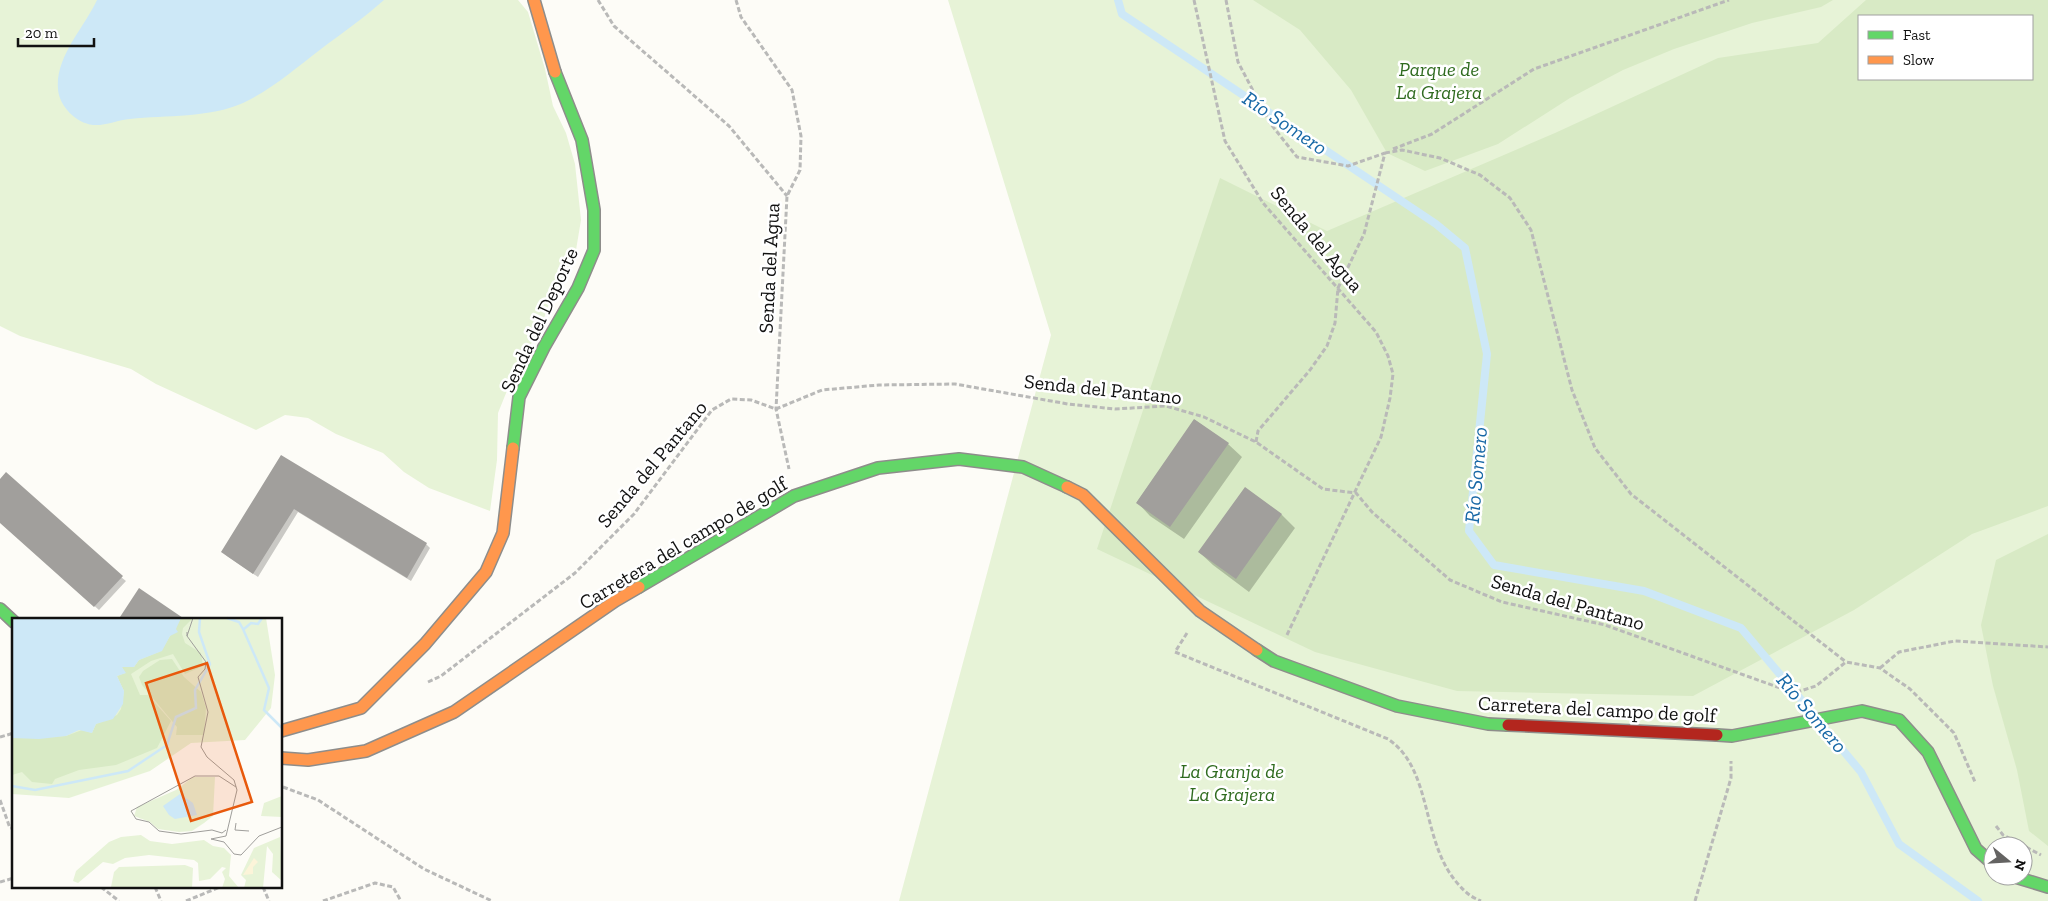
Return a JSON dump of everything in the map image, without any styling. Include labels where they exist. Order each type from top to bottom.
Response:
[{"type":"street","name":"Senda del Deporte","points":[[282,730],[360,708],[425,644],[486,572],[503,533],[519,398],[544,347],[578,288],[594,250],[594,210],[582,140],[559,85],[534,0]]},
{"type":"street","name":"Carretera del campo de golf","points":[[282,758],[308,760],[366,751],[454,712],[615,602],[794,496],[878,468],[959,458],[1023,467],[1082,495],[1200,611],[1274,661],[1397,706],[1488,724],[1732,736],[1862,711],[1899,720],[1928,752],[1976,849],[1983,855]]},
{"type":"street","points":[[0,608],[12,620]]},
{"type":"street","points":[[2033,882],[2048,887]]},
{"type":"path","points":[[598,0],[614,26],[729,126],[787,196]]},
{"type":"path","name":"Senda del Agua","points":[[736,0],[741,17],[792,90],[801,136],[800,170],[787,196],[776,409],[794,496]]},
{"type":"path","name":"Senda del Agua","points":[[1194,0],[1226,141],[1263,203],[1376,332],[1388,356],[1392,374],[1390,398],[1381,437],[1274,661]]},
{"type":"path","points":[[1226,0],[1238,62],[1270,123],[1297,157],[1348,166],[1432,134],[1534,68],[1729,0]]},
{"type":"path","name":"Senda del Pantano","points":[[398,672],[420,685],[441,676],[575,573],[634,514],[712,410],[731,399],[751,400],[776,409],[822,390],[879,385],[955,384],[1068,404],[1115,409],[1166,406],[1204,417],[1256,442],[1324,489],[1356,492],[1372,512],[1450,580],[1502,602],[1605,625],[1794,693],[1816,686],[1846,662],[1631,494],[1595,448],[1572,390],[1531,230],[1510,198],[1480,175],[1440,158],[1402,150],[1385,153]]},
{"type":"path","points":[[1256,442],[1258,431],[1310,370],[1327,346],[1335,323],[1338,288],[1364,234],[1385,153]]},
{"type":"path","points":[[1200,611],[1175,652],[1388,739],[1399,746],[1409,760],[1416,776],[1439,855],[1450,875],[1470,899],[1481,901]]},
{"type":"path","points":[[1880,668],[1899,652],[1955,641],[2048,647]]},
{"type":"path","points":[[1695,901],[1731,778],[1732,736]]},
{"type":"path","points":[[282,786],[318,800],[424,868],[492,901]]},
{"type":"path","points":[[0,800],[10,828],[12,828]]},
{"type":"path","points":[[323,901],[375,883],[393,887],[401,901]]},
{"type":"path","points":[[102,888],[119,901]]},
{"type":"path","points":[[155,888],[161,901]]},
{"type":"path","points":[[186,901],[218,888]]},
{"type":"path","points":[[263,888],[269,901]]},
{"type":"green space","points":[[0,0],[518,0],[528,12],[545,69],[553,106],[566,133],[575,164],[581,220],[576,250],[570,270],[552,296],[544,318],[527,352],[519,361],[498,413],[497,460],[490,511],[429,488],[404,472],[383,453],[336,434],[308,418],[285,415],[256,430],[156,384],[131,369],[20,336],[0,326]]},
{"type":"green space","name":"La Granja de La Grajera","points":[[948,0],[2048,0],[2048,901],[899,901],[1051,335]]},
{"type":"green space","name":"Parque de La Grajera","points":[[1253,0],[1833,0],[1821,7],[1752,23],[1674,49],[1623,70],[1570,98],[1498,144],[1425,171],[1387,153],[1351,90],[1300,30]]},
{"type":"green space","points":[[1866,0],[2048,0],[2048,506],[1972,534],[1854,610],[1693,696],[1457,691],[1315,652],[1097,549],[1220,178],[1327,231],[1555,133],[1718,58],[1818,43]]},
{"type":"green space","points":[[2048,534],[2048,846],[2029,831],[2017,770],[1993,686],[1981,625],[1996,560]]},
{"type":"water","points":[[97,0],[384,0],[283,78],[243,103],[202,114],[130,119],[93,125],[80,121],[65,107],[59,95],[58,77],[66,54]]},
{"type":"building","points":[[1194,419],[1229,443],[1170,527],[1136,503]]},
{"type":"building","points":[[281,455],[427,543],[407,578],[294,509],[253,574],[221,552]]},
{"type":"building","points":[[6,472],[123,576],[94,607],[0,523],[0,479]]},
{"type":"building","points":[[1245,487],[1282,514],[1236,579],[1198,552]]},
{"type":"building","points":[[139,588],[183,618],[119,618]]},
{"type":"waterway","name":"Río Somero","points":[[1118,0],[1122,14],[1436,224],[1465,248],[1487,354],[1469,531],[1494,565],[1644,591],[1741,628],[1814,715]]},
{"type":"waterway","name":"Río Somero","points":[[1821,724],[1861,772],[1899,844],[1978,901]]},
{"type":"traffic: fast","points":[[513,448],[519,397],[544,347],[578,288],[594,250],[594,210],[582,140],[555,72]]},
{"type":"traffic: fast","points":[[639,587],[794,496],[878,468],[959,459],[1023,467],[1067,487]]},
{"type":"traffic: fast","points":[[0,609],[12,620]]},
{"type":"traffic: fast","points":[[1257,650],[1274,661],[1397,706],[1488,724],[1508,725]]},
{"type":"traffic: fast","points":[[1717,735],[1732,736],[1862,711],[1899,720],[1928,752],[1976,849],[1983,855]]},
{"type":"traffic: fast","points":[[2033,882],[2048,887]]},
{"type":"traffic: slow","points":[[534,0],[555,72]]},
{"type":"traffic: slow","points":[[282,731],[361,708],[425,644],[486,572],[503,533],[513,448]]},
{"type":"traffic: slow","points":[[1067,487],[1083,495],[1200,611],[1257,650]]},
{"type":"traffic: slow","points":[[282,758],[308,760],[366,751],[454,712],[615,601],[639,587]]},
{"type":"traffic: jam","points":[[1508,725],[1717,735]]}]
